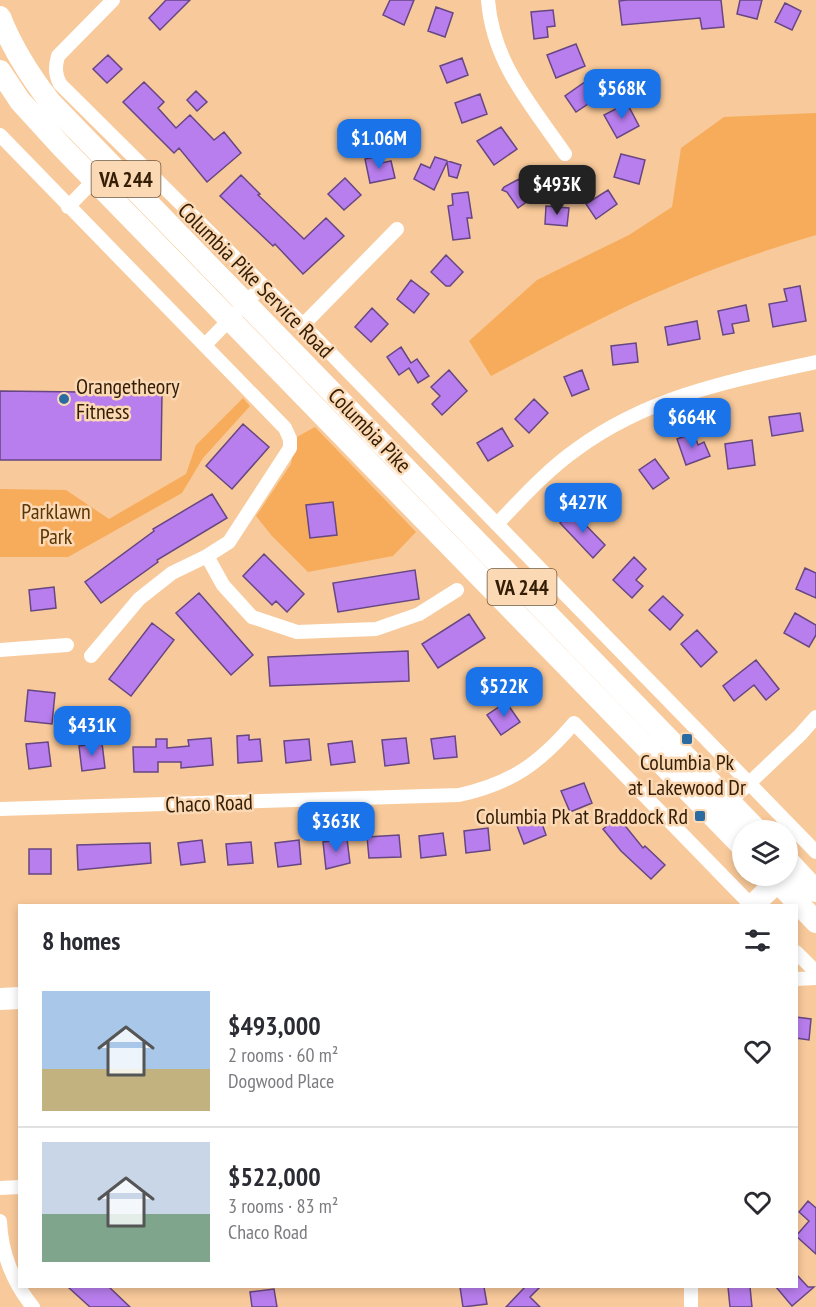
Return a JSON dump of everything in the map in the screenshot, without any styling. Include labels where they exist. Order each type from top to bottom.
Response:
[{"type":"main road","name":"Columbia Pike","points":[[0,17],[30,76],[50,102],[247,302],[722,809],[732,828]]},
{"type":"main road","name":"Columbia Pike","points":[[0,71],[20,100],[230,320],[722,809],[740,820]]},
{"type":"main road","points":[[798,881],[816,891]]},
{"type":"main road","points":[[754,904],[770,886]]},
{"type":"main road","points":[[792,886],[816,922]]},
{"type":"main road","points":[[0,999],[18,998]]},
{"type":"street","name":"Columbia Pike Service Road","points":[[113,0],[61,50],[55,66],[60,84],[303,325],[816,852]]},
{"type":"street","points":[[488,0],[494,36],[511,76],[565,153]]},
{"type":"street","points":[[0,135],[285,428],[290,440],[290,448],[229,542],[172,573],[139,599],[91,656]]},
{"type":"street","points":[[68,207],[94,180]]},
{"type":"street","points":[[303,325],[398,229]]},
{"type":"street","points":[[205,345],[263,285]]},
{"type":"street","points":[[497,524],[551,469],[575,450],[638,413],[693,392],[816,362]]},
{"type":"street","points":[[207,556],[224,585],[252,617],[297,632],[376,629],[419,614],[457,590]]},
{"type":"street","points":[[0,650],[68,645]]},
{"type":"street","points":[[722,809],[816,717]]},
{"type":"street","name":"Chaco Road","points":[[0,809],[459,795],[503,782],[525,770],[556,745],[574,723],[750,904]]},
{"type":"street","points":[[798,954],[816,972]]},
{"type":"street","points":[[798,978],[816,978]]},
{"type":"street","points":[[0,1188],[18,1187]]},
{"type":"street","points":[[0,1221],[4,1262],[18,1284]]},
{"type":"street","points":[[20,1288],[33,1307]]},
{"type":"street","points":[[691,1288],[692,1307]]},
{"type":"green space","points":[[816,113],[816,235],[728,264],[653,294],[491,376],[469,341],[537,280],[629,235],[672,207],[681,148],[724,117]]},
{"type":"green space","name":"Parklawn Park","points":[[243,398],[250,406],[203,458],[182,493],[68,557],[0,557],[0,489],[66,490],[109,519],[186,474],[196,445]]},
{"type":"green space","points":[[315,427],[416,532],[393,556],[308,572],[272,536],[256,516],[291,464],[295,438]]},
{"type":"building","points":[[166,0],[190,0],[160,30],[149,18]]},
{"type":"building","points":[[390,0],[414,0],[404,25],[383,15]]},
{"type":"building","points":[[721,0],[724,27],[702,29],[700,18],[622,25],[619,1]]},
{"type":"building","points":[[740,0],[762,0],[757,19],[737,14]]},
{"type":"building","points":[[785,3],[801,11],[792,30],[775,22]]},
{"type":"building","points":[[436,7],[453,13],[445,37],[428,31]]},
{"type":"building","points":[[553,10],[555,26],[547,27],[548,37],[534,39],[531,12]]},
{"type":"building","points":[[576,44],[585,66],[556,78],[547,55]]},
{"type":"building","points":[[108,55],[122,69],[107,83],[93,69]]},
{"type":"building","points":[[462,58],[468,75],[447,83],[440,66]]},
{"type":"building","points":[[589,79],[600,96],[576,112],[565,96]]},
{"type":"building","points":[[144,82],[164,102],[158,108],[176,128],[190,115],[214,140],[224,132],[241,153],[207,182],[179,148],[174,153],[123,102]]},
{"type":"building","points":[[196,91],[207,102],[197,111],[187,100]]},
{"type":"building","points":[[480,94],[487,114],[462,123],[455,103]]},
{"type":"building","points":[[627,103],[639,126],[617,138],[604,115]]},
{"type":"building","points":[[501,127],[517,149],[494,165],[477,141]]},
{"type":"building","points":[[621,154],[645,160],[639,184],[614,177]]},
{"type":"building","points":[[379,156],[381,163],[391,161],[395,178],[370,183],[365,159]]},
{"type":"building","points":[[435,157],[461,165],[457,178],[449,176],[447,162],[434,190],[414,179],[421,164],[430,168]]},
{"type":"building","points":[[241,175],[260,194],[258,195],[304,239],[326,218],[344,236],[303,274],[275,244],[273,246],[220,196]]},
{"type":"building","points":[[345,178],[361,195],[344,210],[328,194]]},
{"type":"building","points":[[519,179],[532,198],[518,208],[507,192],[502,190]]},
{"type":"building","points":[[608,190],[617,204],[596,219],[586,204]]},
{"type":"building","points":[[468,192],[472,218],[467,218],[470,238],[453,240],[448,206],[453,205],[452,194]]},
{"type":"building","points":[[546,206],[569,208],[567,226],[545,224]]},
{"type":"building","points":[[446,255],[463,272],[450,286],[446,286],[431,272]]},
{"type":"building","points":[[411,280],[429,294],[414,313],[397,299]]},
{"type":"building","points":[[800,286],[806,321],[773,327],[769,304],[787,301],[784,289]]},
{"type":"building","points":[[746,305],[749,321],[732,324],[734,333],[723,335],[718,311]]},
{"type":"building","points":[[372,308],[388,324],[371,342],[355,327]]},
{"type":"building","points":[[697,321],[700,339],[668,345],[665,327]]},
{"type":"building","points":[[636,343],[638,362],[613,365],[611,346]]},
{"type":"building","points":[[401,347],[411,363],[417,359],[429,376],[418,383],[409,368],[399,375],[387,357]]},
{"type":"building","points":[[449,370],[467,391],[442,415],[432,404],[440,396],[431,387]]},
{"type":"building","points":[[582,370],[589,389],[572,396],[564,377]]},
{"type":"building","points":[[0,391],[162,393],[161,460],[0,460]]},
{"type":"building","points":[[534,399],[548,413],[529,433],[515,419]]},
{"type":"building","points":[[800,413],[803,431],[772,436],[769,417]]},
{"type":"building","points":[[243,424],[269,447],[232,489],[206,466]]},
{"type":"building","points":[[502,428],[513,446],[488,461],[477,443]]},
{"type":"building","points":[[694,433],[698,445],[704,442],[710,456],[686,465],[677,439]]},
{"type":"building","points":[[752,440],[755,465],[728,469],[725,444]]},
{"type":"building","points":[[655,459],[669,478],[653,489],[639,470]]},
{"type":"building","points":[[212,494],[227,518],[157,560],[158,562],[101,603],[85,582],[154,531],[153,529]]},
{"type":"building","points":[[333,502],[337,535],[310,538],[306,505]]},
{"type":"building","points":[[572,511],[605,545],[593,558],[560,523]]},
{"type":"building","points":[[264,554],[304,594],[287,612],[276,601],[272,605],[243,576]]},
{"type":"building","points":[[634,557],[646,569],[636,580],[643,586],[632,598],[613,580]]},
{"type":"building","points":[[805,568],[816,573],[816,598],[796,589]]},
{"type":"building","points":[[415,570],[419,599],[338,612],[333,583]]},
{"type":"building","points":[[54,587],[56,608],[31,611],[29,590]]},
{"type":"building","points":[[199,593],[253,655],[231,675],[176,613]]},
{"type":"building","points":[[663,596],[683,615],[670,630],[649,610]]},
{"type":"building","points":[[795,613],[816,625],[816,635],[809,647],[784,633]]},
{"type":"building","points":[[469,614],[485,638],[438,668],[422,644]]},
{"type":"building","points":[[152,623],[174,640],[131,696],[109,679]]},
{"type":"building","points":[[697,630],[717,652],[701,667],[681,644]]},
{"type":"building","points":[[408,651],[409,681],[270,686],[268,657]]},
{"type":"building","points":[[756,660],[779,689],[766,700],[754,685],[734,701],[723,686]]},
{"type":"building","points":[[28,690],[55,693],[52,724],[25,721]]},
{"type":"building","points":[[506,702],[520,722],[501,735],[487,715]]},
{"type":"building","points":[[249,735],[249,740],[260,739],[262,761],[238,763],[237,736]]},
{"type":"building","points":[[455,736],[457,757],[434,759],[431,739]]},
{"type":"building","points":[[211,738],[213,765],[181,768],[181,762],[158,762],[158,772],[134,772],[133,747],[156,747],[156,739],[167,739],[167,748],[189,746],[188,740]]},
{"type":"building","points":[[406,738],[409,763],[385,766],[382,740]]},
{"type":"building","points":[[309,739],[311,760],[286,763],[284,741]]},
{"type":"building","points":[[352,741],[355,762],[331,765],[328,744]]},
{"type":"building","points":[[48,742],[51,766],[29,769],[26,744]]},
{"type":"building","points":[[102,743],[105,768],[82,771],[79,746]]},
{"type":"building","points":[[584,783],[592,803],[570,812],[561,791]]},
{"type":"building","points":[[537,809],[546,835],[524,844],[514,818]]},
{"type":"building","points":[[618,817],[643,848],[645,846],[665,865],[651,879],[621,851],[603,829]]},
{"type":"building","points":[[488,828],[490,850],[466,853],[464,831]]},
{"type":"building","points":[[443,833],[446,855],[421,858],[419,836]]},
{"type":"building","points":[[399,835],[401,857],[369,858],[367,837]]},
{"type":"building","points":[[347,839],[350,863],[326,869],[323,842]]},
{"type":"building","points":[[202,840],[205,862],[181,865],[178,843]]},
{"type":"building","points":[[299,840],[301,864],[278,867],[275,843]]},
{"type":"building","points":[[251,842],[253,863],[228,865],[226,844]]},
{"type":"building","points":[[150,843],[151,863],[78,870],[77,845]]},
{"type":"building","points":[[29,849],[51,849],[51,874],[29,874]]},
{"type":"building","points":[[798,1017],[811,1019],[809,1040],[798,1038]]},
{"type":"building","points":[[808,1201],[816,1208],[816,1254],[798,1238],[798,1234],[809,1221],[799,1212]]},
{"type":"building","points":[[798,1276],[808,1287],[814,1287],[792,1306],[777,1288],[798,1288]]},
{"type":"building","points":[[69,1288],[110,1288],[130,1307],[90,1307]]},
{"type":"building","points":[[460,1288],[484,1288],[487,1304],[463,1307]]},
{"type":"building","points":[[524,1288],[539,1288],[530,1297],[540,1307],[506,1307]]},
{"type":"building","points":[[728,1288],[750,1288],[752,1307],[730,1307]]},
{"type":"building","points":[[274,1289],[277,1307],[252,1307],[250,1292]]},
{"type":"place","name":"Orangetheory Fitness","points":[[64,399]]},
{"type":"place","name":"Columbia Pk at Lakewood Dr","points":[[687,739]]},
{"type":"place","name":"Columbia Pk at Braddock Rd","points":[[700,816]]}]
